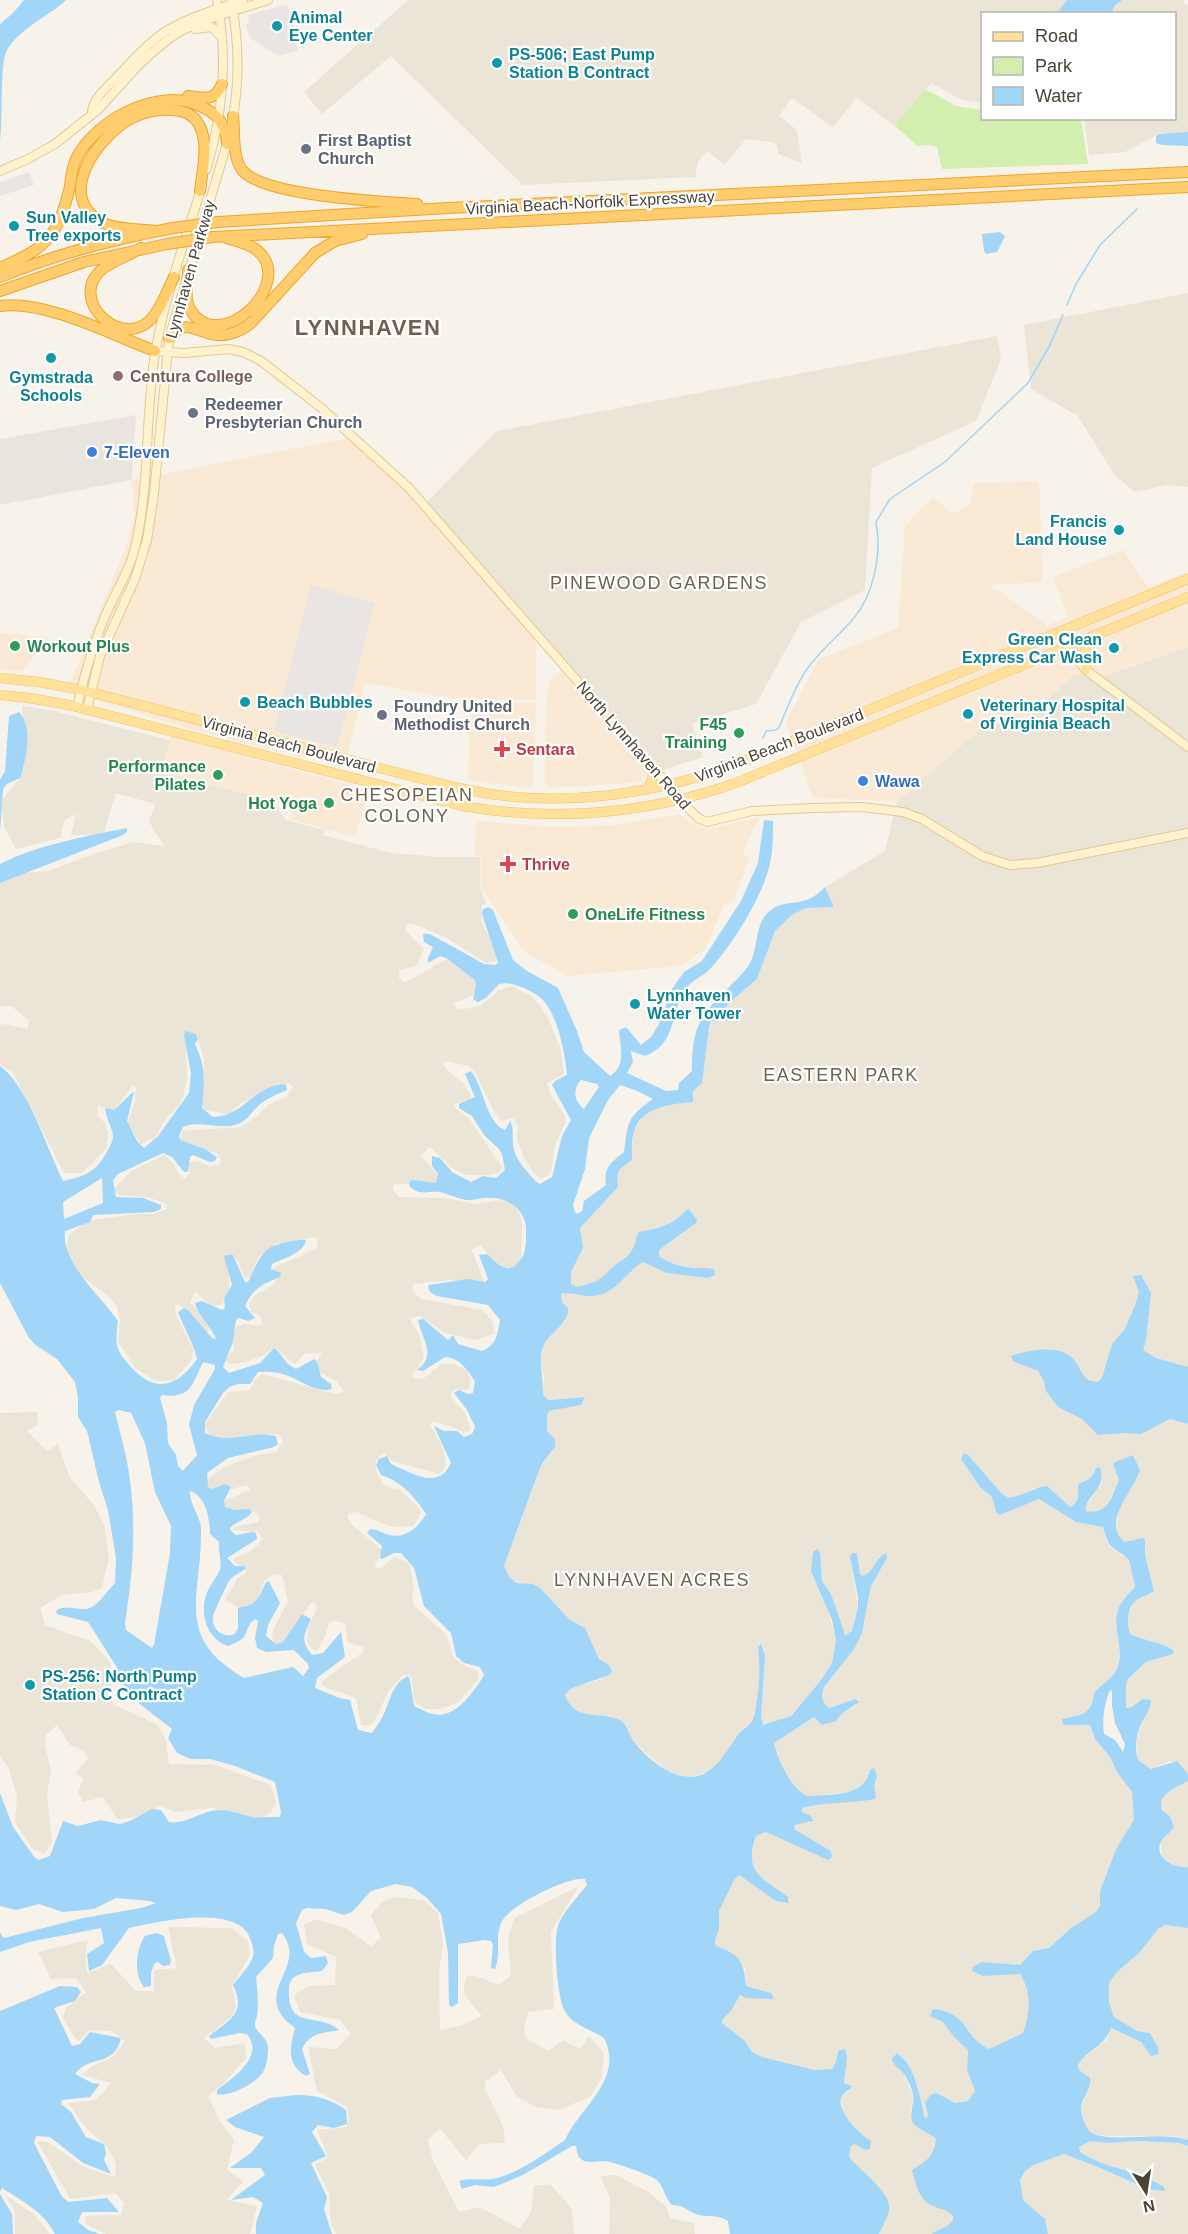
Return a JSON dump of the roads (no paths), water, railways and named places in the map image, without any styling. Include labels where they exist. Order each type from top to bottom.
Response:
[{"type":"highway","points":[[0,268],[27,254],[49,238],[61,218],[76,158],[116,117],[164,95],[212,98],[222,84]]},
{"type":"highway","points":[[146,104],[167,101],[194,103],[219,117],[226,131],[227,144]]},
{"type":"highway","points":[[157,231],[105,224],[97,219],[85,204],[81,192],[84,171],[93,153],[110,133],[130,119],[147,112],[176,110],[191,115],[200,128],[204,142],[200,192]]},
{"type":"highway","points":[[233,116],[237,161],[244,172],[254,180],[330,196],[448,208]]},
{"type":"highway","name":"Virginia Beach-Norfolk Expressway","points":[[0,277],[50,258],[106,242],[173,228],[218,222],[448,208],[1188,172]]},
{"type":"highway","name":"Virginia Beach-Norfolk Expressway","points":[[0,291],[84,262],[141,248],[217,237],[1188,187]]},
{"type":"highway","points":[[169,338],[181,327],[194,328],[216,335],[226,335],[241,330],[252,322],[315,253],[335,241],[389,227]]},
{"type":"highway","points":[[188,270],[187,298],[195,315],[211,326],[219,326],[234,322],[244,315],[264,291],[268,279],[268,267],[254,248],[217,237]]},
{"type":"highway","points":[[141,248],[108,266],[97,276],[90,294],[95,309],[103,319],[122,328],[143,325],[153,316],[174,277]]},
{"type":"highway","points":[[0,306],[39,309],[55,313],[161,352]]},
{"type":"main road","name":"Virginia Beach Boulevard","points":[[0,678],[39,682],[86,691],[473,791],[552,798],[598,796],[669,785],[732,766],[1188,579]]},
{"type":"main road","name":"Virginia Beach Boulevard","points":[[0,695],[82,708],[472,808],[527,814],[579,814],[637,809],[681,800],[730,785],[1188,597]]},
{"type":"main road","points":[[1086,670],[1084,650],[1093,636]]},
{"type":"main road","points":[[814,733],[820,748]]},
{"type":"main road","points":[[646,790],[651,783],[654,768]]},
{"type":"street","points":[[232,5],[243,0]]},
{"type":"street","points":[[92,112],[93,104],[148,46],[165,32],[186,20],[219,8],[268,0]]},
{"type":"street","name":"Lynnhaven Parkway","points":[[86,691],[135,579],[147,540],[156,470],[161,352],[169,338],[227,144],[233,116],[238,60],[232,5]]},
{"type":"street","points":[[0,171],[55,144],[81,124],[92,112],[99,109],[157,48],[219,8]]},
{"type":"street","name":"Lynnhaven Parkway","points":[[82,708],[104,620],[129,565],[136,542],[146,466],[148,405],[161,352],[174,277],[200,192],[219,117],[222,39],[219,8]]},
{"type":"street","points":[[177,33],[212,27],[217,30],[222,39]]},
{"type":"street","name":"North Lynnhaven Road","points":[[161,352],[184,353],[229,349],[243,352],[261,361],[299,389],[409,488],[698,818],[707,822],[752,811],[812,808],[862,807],[903,812],[922,819],[982,856],[1010,865],[1037,863],[1188,833]]},
{"type":"street","points":[[1064,630],[1078,662],[1086,670],[1188,747]]},
{"type":"water","points":[[24,0],[66,0],[26,30],[6,52],[3,69],[0,141],[0,24]]},
{"type":"water","points":[[1067,0],[1122,0],[1114,6],[1112,12],[1058,12]]},
{"type":"water","points":[[1188,132],[1188,146],[1156,143],[1156,136],[1159,134]]},
{"type":"water","points":[[1000,232],[1005,236],[997,252],[986,254],[982,234]]},
{"type":"water","points":[[19,712],[26,727],[26,753],[20,778],[7,784],[3,789],[0,831],[0,780],[5,771],[9,716]]},
{"type":"water","points":[[764,820],[773,821],[772,853],[768,871],[744,923],[710,969],[686,989],[677,1008],[672,1027],[663,1043],[645,1056],[631,1051],[633,1062],[627,1073],[666,1091],[678,1090],[679,1083],[692,1071],[695,1034],[703,1016],[749,965],[759,928],[766,915],[777,906],[810,898],[825,887],[834,907],[806,908],[793,914],[775,931],[757,979],[727,1005],[726,1010],[731,1013],[732,1018],[729,1021],[711,1021],[702,1083],[693,1091],[693,1102],[658,1108],[643,1117],[637,1124],[632,1139],[632,1160],[619,1171],[618,1187],[580,1228],[583,1248],[571,1272],[571,1284],[577,1287],[598,1280],[630,1253],[639,1232],[669,1224],[689,1209],[697,1220],[696,1223],[659,1250],[659,1256],[684,1267],[714,1269],[715,1275],[708,1278],[667,1273],[643,1262],[614,1287],[601,1294],[589,1296],[561,1294],[562,1302],[568,1308],[567,1314],[543,1347],[541,1358],[543,1395],[549,1400],[585,1397],[581,1405],[549,1411],[547,1415],[547,1431],[555,1439],[555,1447],[543,1462],[538,1473],[504,1566],[516,1583],[533,1584],[540,1588],[570,1620],[585,1628],[599,1659],[609,1665],[612,1671],[609,1675],[570,1689],[565,1695],[569,1703],[581,1712],[620,1720],[635,1743],[654,1762],[670,1772],[693,1777],[710,1770],[718,1763],[754,1718],[759,1684],[758,1647],[761,1644],[765,1656],[761,1716],[763,1725],[791,1716],[822,1679],[832,1663],[836,1641],[832,1620],[811,1571],[813,1552],[817,1549],[820,1553],[822,1581],[831,1594],[845,1635],[852,1631],[858,1607],[850,1557],[852,1553],[857,1553],[860,1574],[863,1576],[886,1553],[887,1558],[871,1586],[862,1633],[854,1649],[824,1687],[822,1693],[823,1701],[829,1708],[855,1699],[859,1702],[841,1714],[836,1721],[822,1725],[814,1717],[774,1743],[786,1773],[796,1787],[807,1796],[845,1793],[854,1790],[861,1786],[870,1770],[874,1768],[877,1776],[874,1786],[876,1797],[866,1801],[821,1804],[802,1808],[802,1812],[811,1816],[813,1821],[795,1825],[794,1829],[831,1851],[832,1857],[828,1860],[766,1832],[756,1836],[752,1858],[757,1873],[788,1897],[789,1903],[776,1901],[739,1875],[734,1880],[719,1911],[719,1929],[715,1941],[716,1946],[731,1952],[739,1960],[744,1971],[746,1986],[771,1993],[774,1999],[746,1998],[740,1995],[731,2011],[722,2020],[722,2023],[744,2040],[752,2052],[762,2057],[815,2070],[832,2069],[838,2051],[845,2049],[847,2058],[844,2083],[852,2086],[842,2096],[842,2108],[855,2128],[871,2141],[870,2149],[865,2150],[855,2144],[851,2146],[849,2157],[875,2182],[889,2204],[888,2214],[879,2234],[730,2234],[728,2221],[724,2219],[699,2215],[672,2205],[654,2178],[604,2161],[583,2161],[578,2155],[576,2146],[572,2146],[523,2175],[494,2187],[475,2185],[462,2189],[459,2181],[493,2179],[503,2176],[530,2163],[565,2140],[605,2080],[609,2067],[609,2053],[604,2038],[579,2025],[566,2013],[560,1996],[557,1971],[558,1926],[566,1911],[587,1885],[585,1879],[577,1879],[553,1887],[526,1901],[506,1916],[499,1928],[498,1958],[495,1969],[491,1968],[493,1945],[491,1941],[458,1944],[458,2003],[452,2007],[449,2005],[448,1953],[441,1914],[427,1898],[412,1887],[396,1884],[371,1891],[352,1912],[344,1915],[325,1909],[302,1910],[296,1923],[304,1952],[311,1958],[326,1956],[328,1963],[322,1971],[301,1974],[293,1978],[289,1988],[290,2002],[298,2016],[322,2022],[339,2030],[317,2035],[305,2044],[302,2049],[310,2074],[306,2076],[295,2066],[291,2055],[295,2028],[282,2016],[276,2001],[289,1954],[288,1944],[282,1933],[278,1934],[273,1958],[256,1977],[258,2006],[255,2027],[268,2047],[265,2068],[261,2075],[250,2084],[222,2095],[217,2094],[217,2090],[245,2066],[252,2051],[252,2043],[247,2034],[240,2033],[211,2039],[209,2036],[229,2020],[237,2009],[237,1995],[233,1985],[248,1966],[253,1954],[251,1941],[244,1929],[232,1922],[215,1918],[177,1919],[129,1928],[102,1965],[89,1971],[87,1954],[104,1943],[101,1928],[29,1942],[0,1952],[0,1933],[4,1938],[156,1903],[116,1898],[94,1909],[63,1912],[39,1904],[16,1910],[0,1906],[0,1793],[13,1827],[35,1858],[39,1860],[50,1856],[63,1821],[78,1826],[101,1820],[119,1824],[130,1821],[152,1809],[161,1810],[169,1822],[188,1820],[206,1812],[219,1810],[258,1818],[280,1817],[281,1812],[275,1782],[235,1766],[210,1759],[191,1759],[177,1753],[168,1738],[172,1729],[127,1694],[118,1669],[88,1622],[57,1614],[56,1611],[60,1609],[86,1609],[97,1603],[115,1583],[116,1558],[108,1510],[87,1431],[78,1417],[75,1382],[57,1359],[29,1338],[0,1283],[0,1066],[10,1075],[28,1103],[63,1181],[85,1175],[100,1163],[113,1138],[105,1108],[114,1110],[134,1092],[127,1121],[137,1141],[144,1148],[158,1136],[189,1093],[191,1073],[185,1031],[196,1034],[198,1039],[195,1044],[204,1076],[202,1108],[213,1117],[233,1112],[265,1089],[286,1084],[287,1090],[264,1101],[238,1124],[224,1126],[196,1124],[183,1127],[179,1136],[180,1140],[205,1149],[217,1157],[215,1161],[210,1162],[193,1155],[190,1157],[188,1172],[184,1172],[172,1157],[163,1153],[118,1174],[113,1180],[116,1197],[143,1198],[161,1205],[161,1209],[154,1212],[93,1215],[90,1222],[65,1231],[65,1243],[69,1255],[84,1279],[118,1321],[117,1342],[121,1355],[141,1376],[150,1382],[159,1384],[175,1380],[183,1375],[197,1359],[178,1312],[184,1308],[189,1311],[212,1338],[216,1339],[195,1303],[202,1301],[222,1310],[225,1308],[224,1298],[232,1285],[224,1257],[226,1255],[233,1255],[245,1282],[248,1282],[259,1260],[268,1249],[287,1242],[306,1240],[298,1252],[272,1264],[271,1269],[281,1273],[280,1277],[259,1287],[251,1295],[245,1306],[255,1318],[248,1321],[239,1318],[236,1320],[233,1342],[223,1367],[229,1373],[260,1363],[274,1348],[288,1364],[296,1369],[314,1359],[317,1361],[321,1377],[331,1384],[332,1389],[316,1389],[279,1373],[258,1372],[250,1384],[229,1387],[205,1422],[205,1433],[212,1436],[231,1438],[271,1435],[276,1436],[278,1444],[274,1447],[228,1458],[207,1473],[208,1487],[212,1489],[225,1484],[231,1487],[224,1501],[225,1507],[235,1510],[249,1509],[252,1512],[232,1526],[231,1531],[236,1535],[256,1533],[257,1539],[227,1558],[235,1566],[245,1566],[245,1569],[228,1583],[214,1615],[214,1626],[223,1634],[235,1634],[238,1628],[238,1608],[254,1602],[266,1582],[269,1581],[280,1603],[268,1625],[266,1636],[276,1644],[283,1642],[302,1614],[311,1619],[304,1637],[312,1655],[323,1653],[341,1632],[345,1657],[317,1678],[315,1688],[350,1700],[358,1730],[372,1733],[383,1716],[398,1683],[408,1676],[414,1706],[432,1714],[448,1713],[463,1703],[484,1675],[480,1667],[464,1663],[456,1656],[451,1633],[424,1606],[414,1568],[401,1553],[380,1558],[382,1546],[367,1533],[370,1529],[395,1536],[406,1534],[420,1523],[426,1514],[407,1490],[381,1475],[376,1465],[379,1459],[387,1456],[391,1464],[416,1475],[432,1478],[439,1476],[451,1463],[434,1426],[444,1431],[457,1431],[464,1437],[472,1434],[475,1427],[467,1410],[454,1393],[459,1390],[468,1394],[473,1393],[475,1381],[455,1359],[445,1357],[423,1371],[417,1370],[423,1364],[427,1352],[418,1320],[423,1319],[448,1340],[453,1335],[458,1344],[482,1351],[491,1345],[497,1335],[500,1320],[488,1305],[437,1296],[430,1292],[428,1287],[468,1279],[485,1282],[488,1279],[479,1255],[487,1254],[505,1268],[513,1267],[524,1254],[526,1225],[515,1206],[501,1199],[469,1200],[440,1192],[421,1192],[410,1187],[409,1182],[413,1180],[436,1183],[438,1174],[432,1166],[432,1156],[440,1158],[452,1172],[471,1182],[483,1176],[496,1178],[505,1170],[499,1149],[484,1135],[472,1116],[459,1108],[459,1104],[475,1097],[465,1074],[471,1071],[494,1120],[505,1130],[510,1121],[513,1146],[520,1163],[540,1184],[552,1177],[562,1136],[571,1120],[552,1085],[567,1075],[560,1035],[548,1006],[533,992],[506,983],[499,984],[486,998],[478,1002],[473,999],[475,980],[446,958],[440,956],[428,963],[433,947],[424,942],[423,934],[430,934],[484,964],[496,965],[498,962],[482,914],[483,909],[488,907],[493,910],[513,960],[527,971],[558,988],[584,1052],[610,1076],[619,1067],[621,1061],[619,1030],[626,1027],[641,1045],[651,1037],[659,1024],[672,989],[684,972],[702,961],[741,901],[758,863]],"holes":[[[581,1080],[597,1084],[599,1087],[584,1109],[575,1095]],[[620,1085],[653,1099],[630,1121],[624,1152],[607,1170],[606,1185],[584,1201],[582,1211],[577,1214],[573,1205],[585,1169],[589,1138],[608,1100]],[[102,1178],[103,1203],[64,1219],[63,1202]],[[203,1362],[215,1365],[215,1369],[194,1405],[189,1425],[197,1455],[183,1471],[178,1466],[176,1455],[168,1443],[167,1423],[160,1398],[162,1395],[179,1395],[193,1384]],[[119,1410],[131,1413],[145,1443],[155,1492],[171,1526],[170,1553],[152,1648],[126,1630],[125,1623],[130,1589],[133,1524],[124,1450],[115,1412]],[[190,1491],[203,1503],[208,1515],[210,1534],[219,1542],[220,1570],[207,1592],[204,1603],[205,1618],[210,1632],[221,1643],[228,1646],[241,1640],[255,1619],[258,1621],[255,1638],[257,1648],[266,1652],[294,1650],[308,1664],[309,1668],[303,1676],[293,1667],[244,1678],[222,1663],[207,1647],[199,1631],[196,1613],[201,1530]]]},
{"type":"water","points":[[127,828],[127,832],[123,835],[0,883],[0,864],[15,857],[62,842]]},
{"type":"water","points":[[1141,1275],[1151,1293],[1143,1350],[1156,1358],[1188,1367],[1188,1424],[1170,1419],[1141,1434],[1098,1435],[1082,1419],[1058,1407],[1046,1391],[1044,1381],[1038,1371],[1013,1361],[1011,1356],[1035,1350],[1062,1352],[1075,1361],[1086,1378],[1098,1382],[1102,1378],[1112,1344],[1125,1329],[1137,1300],[1139,1292],[1133,1276]]},
{"type":"water","points":[[964,1453],[968,1455],[1002,1494],[1009,1498],[1047,1486],[1070,1507],[1077,1500],[1078,1484],[1089,1479],[1096,1468],[1100,1467],[1101,1482],[1089,1500],[1086,1511],[1094,1512],[1104,1507],[1114,1493],[1119,1480],[1113,1465],[1115,1462],[1133,1455],[1140,1470],[1121,1507],[1116,1526],[1118,1535],[1125,1542],[1145,1539],[1145,1555],[1154,1591],[1132,1604],[1128,1619],[1130,1634],[1168,1647],[1173,1650],[1173,1654],[1146,1662],[1128,1679],[1126,1708],[1132,1707],[1142,1699],[1151,1700],[1137,1736],[1138,1760],[1151,1769],[1177,1761],[1188,1774],[1188,1781],[1162,1799],[1162,1810],[1170,1816],[1174,1827],[1162,1840],[1159,1848],[1167,1861],[1188,1867],[1188,1928],[1165,1925],[1158,1929],[1140,1952],[1117,1972],[1109,1983],[1109,2002],[1114,2017],[1137,2031],[1150,2033],[1159,2054],[1151,2056],[1141,2042],[1111,2028],[1104,2040],[1078,2065],[1079,2070],[1090,2078],[1090,2086],[1081,2108],[1086,2125],[1092,2133],[1113,2137],[1177,2137],[1188,2140],[1188,2146],[1180,2143],[1090,2141],[1079,2147],[1080,2152],[1090,2158],[1154,2181],[1164,2187],[1165,2191],[1147,2189],[1064,2154],[1034,2165],[1025,2171],[1020,2180],[1023,2200],[1045,2219],[1048,2234],[930,2234],[947,2226],[953,2220],[953,2216],[946,2210],[927,2202],[916,2185],[912,2170],[928,2158],[936,2139],[913,2123],[912,2089],[892,2058],[897,2053],[909,2066],[925,2119],[928,2116],[925,2103],[930,2095],[937,2093],[955,2103],[968,2101],[975,2091],[967,2070],[968,2050],[943,2022],[930,2016],[933,2009],[954,2015],[974,2038],[989,2049],[1023,2033],[1029,2003],[1027,1988],[1020,1974],[983,1976],[972,1971],[973,1967],[982,1962],[1020,1965],[1033,1951],[1049,1948],[1071,1928],[1096,1912],[1100,1906],[1100,1891],[1116,1849],[1134,1820],[1132,1792],[1117,1772],[1110,1757],[1095,1739],[1090,1725],[1063,1725],[1062,1719],[1080,1715],[1088,1710],[1094,1693],[1111,1678],[1116,1670],[1119,1659],[1116,1624],[1118,1610],[1135,1587],[1129,1560],[1112,1547],[1103,1527],[1076,1522],[1039,1499],[1000,1515],[996,1512],[992,1497],[980,1487],[961,1459]],"holes":[[[1112,1690],[1115,1723],[1125,1744],[1123,1752],[1115,1740],[1104,1734],[1105,1707],[1109,1692]]]},
{"type":"water","points":[[156,1933],[164,1936],[171,1961],[170,1965],[163,1966],[158,1962],[155,1963],[151,1972],[151,1986],[144,1987],[138,1976],[138,1955],[145,1936]]},
{"type":"water","points":[[60,1986],[77,1987],[81,1992],[75,2001],[54,2008],[72,2046],[80,2044],[90,2032],[121,2038],[113,2053],[88,2064],[75,2074],[92,2083],[100,2084],[90,2097],[62,2100],[61,2104],[71,2112],[86,2137],[104,2144],[106,2153],[104,2160],[111,2174],[83,2163],[50,2137],[36,2136],[34,2143],[62,2197],[69,2202],[107,2198],[119,2212],[82,2212],[78,2222],[88,2230],[100,2234],[55,2234],[45,2219],[32,2208],[2,2188],[0,2192],[0,2011]]},
{"type":"water","points":[[296,2095],[323,2098],[346,2110],[347,2124],[334,2128],[318,2125],[312,2132],[326,2156],[311,2163],[327,2197],[324,2209],[332,2234],[256,2234],[256,2223],[263,2203],[253,2197],[231,2200],[265,2175],[261,2168],[230,2168],[252,2152],[264,2137],[235,2127],[226,2120],[270,2098]]},
{"type":"water","points":[[0,2194],[12,2214],[13,2234],[0,2234]]},
{"type":"waterway","points":[[1067,305],[1076,284],[1100,245],[1137,209]]},
{"type":"waterway","points":[[763,738],[766,731],[776,730],[779,727],[807,669],[854,618],[867,597],[877,560],[876,522],[890,499],[945,462],[1028,383],[1050,345],[1063,315]]},
{"type":"place","name":"Animal Eye Center","points":[[277,26]]},
{"type":"place","name":"PS-506; East Pump Station B Contract","points":[[497,63]]},
{"type":"place","name":"First Baptist Church","points":[[306,149]]},
{"type":"place","name":"Sun Valley Tree exports","points":[[14,226]]},
{"type":"place","name":"Gymstrada Schools","points":[[51,358]]},
{"type":"place","name":"Centura College","points":[[118,376]]},
{"type":"place","name":"Redeemer Presbyterian Church","points":[[193,413]]},
{"type":"place","name":"7-Eleven","points":[[92,452]]},
{"type":"place","name":"Francis Land House","points":[[1119,530]]},
{"type":"place","name":"Workout Plus","points":[[15,646]]},
{"type":"place","name":"Green Clean Express Car Wash","points":[[1114,648]]},
{"type":"place","name":"Beach Bubbles","points":[[245,702]]},
{"type":"place","name":"Veterinary Hospital of Virginia Beach","points":[[968,714]]},
{"type":"place","name":"Foundry United Methodist Church","points":[[382,715]]},
{"type":"place","name":"F45 Training","points":[[739,733]]},
{"type":"place","name":"Sentara","points":[[502,749]]},
{"type":"place","name":"Performance Pilates","points":[[218,775]]},
{"type":"place","name":"Wawa","points":[[863,781]]},
{"type":"place","name":"Hot Yoga","points":[[329,803]]},
{"type":"place","name":"Thrive","points":[[508,864]]},
{"type":"place","name":"OneLife Fitness","points":[[573,914]]},
{"type":"place","name":"Lynnhaven Water Tower","points":[[635,1004]]},
{"type":"place","name":"PS-256: North Pump Station C Contract","points":[[30,1685]]},
{"type":"district","name":"LYNNHAVEN","points":[[368,327]]},
{"type":"district","name":"PINEWOOD GARDENS","points":[[659,583]]},
{"type":"district","name":"CHESOPEIAN COLONY","points":[[407,805]]},
{"type":"district","name":"EASTERN PARK","points":[[841,1075]]},
{"type":"district","name":"LYNNHAVEN ACRES","points":[[652,1580]]}]
